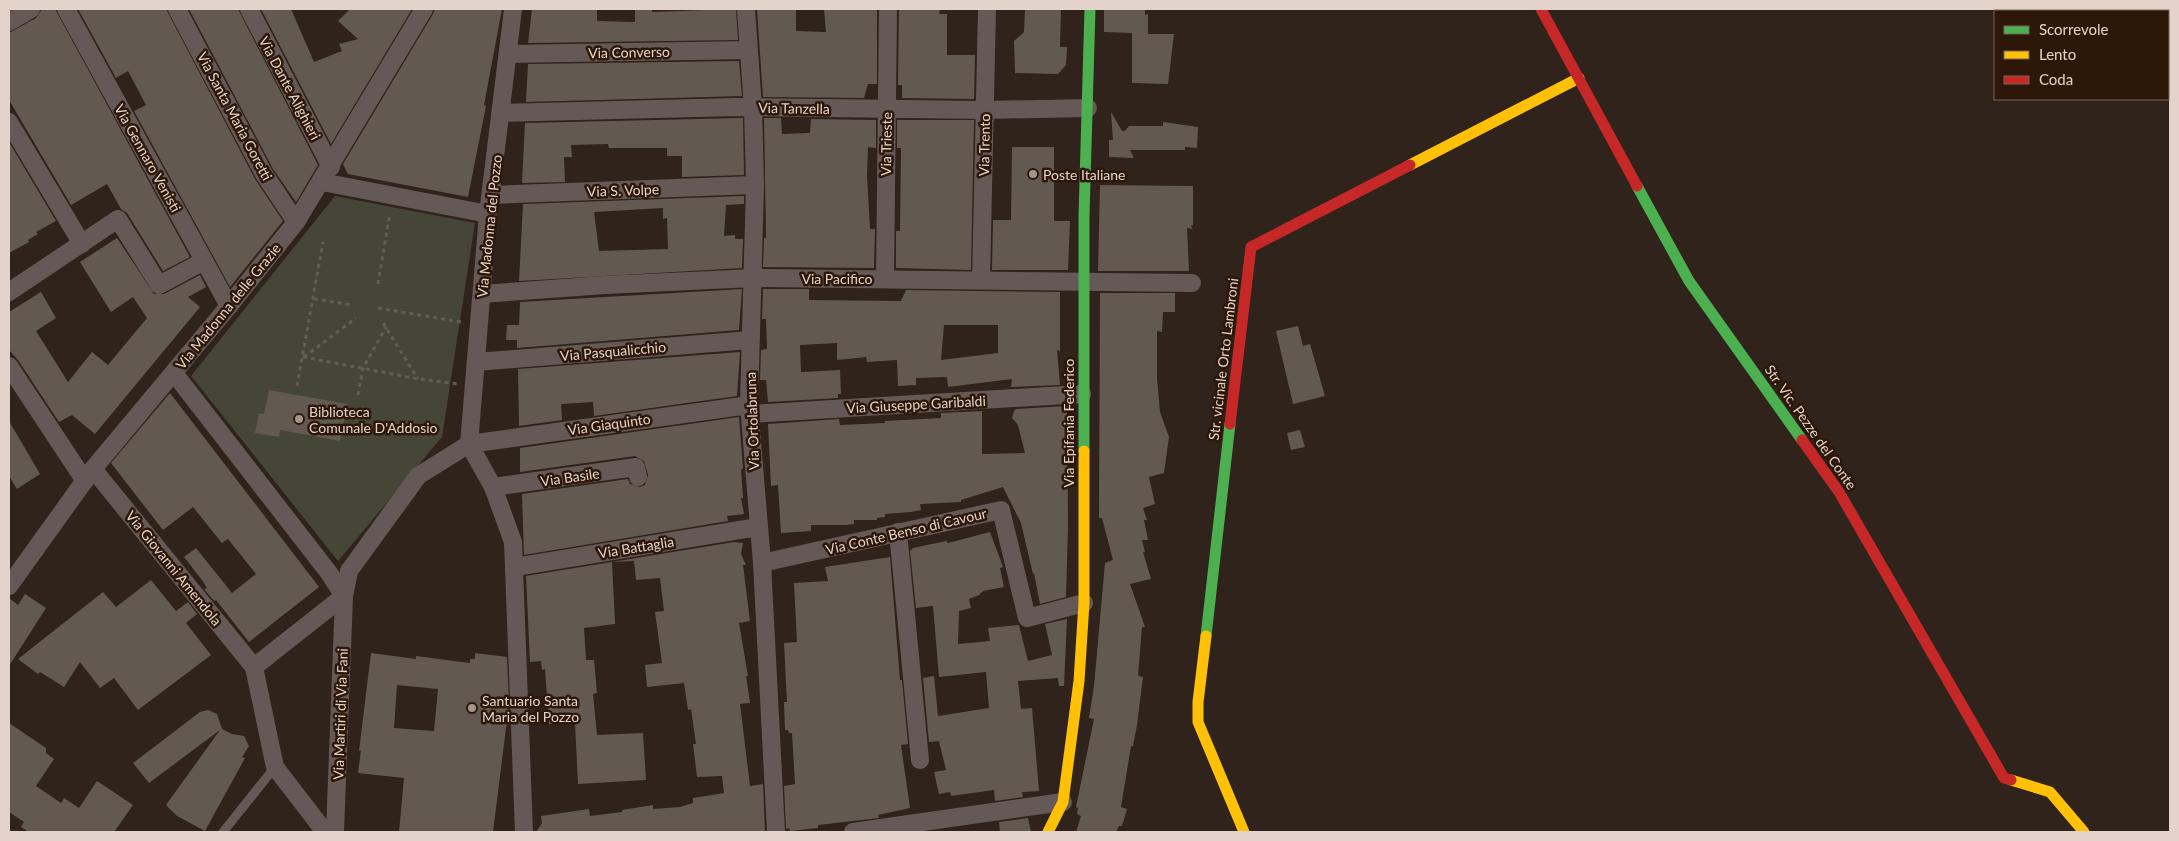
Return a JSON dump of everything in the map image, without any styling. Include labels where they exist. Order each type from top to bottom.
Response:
[{"type":"street","points":[[9,22],[31,9]]},
{"type":"street","name":"Via Gennaro Venisti","points":[[66,9],[229,306]]},
{"type":"street","name":"Via Santa Maria Goretti","points":[[177,9],[264,174],[296,222]]},
{"type":"street","name":"Via Dante Alighieri","points":[[249,9],[331,167]]},
{"type":"street","name":"Via Madonna delle Grazie","points":[[9,586],[89,475],[296,222],[322,182],[424,9]]},
{"type":"street","name":"Via Madonna del Pozzo","points":[[469,444],[488,214],[513,9]]},
{"type":"street","name":"Via Ortolabruna","points":[[746,9],[753,108],[755,185],[750,340],[750,409],[762,563],[776,832]]},
{"type":"street","name":"Via Trieste","points":[[885,278],[888,9]]},
{"type":"street","name":"Via Trento","points":[[981,280],[987,9]]},
{"type":"street","name":"Via Epifania Federico","points":[[1048,832],[1063,802],[1079,680],[1084,603],[1083,282],[1090,9]]},
{"type":"street","name":"Str. Vic. Pezze del Conte","points":[[1541,9],[1689,281],[1839,492],[2004,778],[2050,792],[2084,832]]},
{"type":"street","name":"Via Converso","points":[[508,54],[749,50]]},
{"type":"street","name":"Str. vicinale Orto Lambroni","points":[[1244,832],[1198,722],[1198,702],[1251,247],[1579,78]]},
{"type":"street","name":"Via Tanzella","points":[[501,113],[753,108],[985,110],[1088,108]]},
{"type":"street","points":[[9,122],[82,244]]},
{"type":"street","points":[[322,182],[488,214]]},
{"type":"street","name":"Via S. Volpe","points":[[491,196],[755,185]]},
{"type":"street","points":[[9,292],[118,219],[158,285],[204,260]]},
{"type":"street","name":"Via Pacifico","points":[[482,294],[604,285],[753,278],[885,278],[1192,283]]},
{"type":"street","name":"Via Pasqualicchio","points":[[476,362],[750,340]]},
{"type":"street","name":"Via Giovanni Amendola","points":[[9,366],[89,475],[254,668]]},
{"type":"street","points":[[174,373],[329,573],[344,596],[254,668],[274,767],[325,832]]},
{"type":"street","name":"Via Giuseppe Garibaldi","points":[[750,409],[1082,394]]},
{"type":"street","name":"Via Giaquinto","points":[[469,444],[750,409]]},
{"type":"street","points":[[469,444],[493,487],[513,542],[524,832]]},
{"type":"street","name":"Via Martiri di Via Fani","points":[[335,832],[344,596],[349,571],[418,476],[469,444]]},
{"type":"street","name":"Via Basile","points":[[493,487],[636,467],[638,477]]},
{"type":"street","name":"Via Conte Benso di Cavour","points":[[762,563],[1001,510],[1027,618],[1084,603]]},
{"type":"street","name":"Via Battaglia","points":[[515,568],[758,527]]},
{"type":"street","points":[[898,532],[920,760]]},
{"type":"street","points":[[853,832],[1063,802]]},
{"type":"lane","points":[[223,832],[274,767]]},
{"type":"path","points":[[378,284],[393,196]]},
{"type":"path","points":[[297,386],[323,242]]},
{"type":"path","points":[[314,299],[353,305]]},
{"type":"path","points":[[378,308],[479,325]]},
{"type":"path","points":[[303,357],[356,318]]},
{"type":"path","points":[[383,323],[418,379]]},
{"type":"path","points":[[358,395],[363,368],[386,327]]},
{"type":"path","points":[[303,357],[418,379],[474,385]]},
{"type":"green space","points":[[335,196],[475,223],[442,437],[338,561],[191,376]]},
{"type":"building","points":[[42,9],[55,9],[190,257],[163,271],[127,213],[121,209],[107,184],[71,205],[9,100],[9,33],[36,18]]},
{"type":"building","points":[[78,9],[166,9],[255,179],[283,221],[230,287],[134,111],[146,105],[128,71],[116,78]]},
{"type":"building","points":[[189,9],[238,9],[318,165],[296,202],[273,169]]},
{"type":"building","points":[[261,9],[291,9],[314,62],[342,51],[339,44],[358,39],[338,21],[350,9],[412,9],[331,144]]},
{"type":"building","points":[[435,9],[502,9],[484,105],[486,106],[468,197],[348,174],[343,164]]},
{"type":"building","points":[[532,9],[597,9],[597,21],[635,22],[635,9],[652,9],[652,12],[736,9],[738,40],[528,43]]},
{"type":"building","points":[[757,9],[796,9],[796,31],[826,32],[824,9],[877,9],[877,84],[868,84],[864,98],[763,97]]},
{"type":"building","points":[[899,9],[940,9],[939,14],[947,14],[947,55],[975,55],[974,99],[902,98],[902,85],[898,85]]},
{"type":"building","points":[[1061,9],[1060,47],[1067,47],[1066,65],[1058,74],[1015,73],[1014,41],[1024,32],[1025,10]]},
{"type":"building","points":[[1104,9],[1145,9],[1145,15],[1148,14],[1148,34],[1174,34],[1168,84],[1132,83],[1132,33],[1104,32]]},
{"type":"building","points":[[739,61],[742,96],[526,102],[528,64]]},
{"type":"building","points":[[1111,112],[1122,131],[1125,131],[1129,126],[1163,126],[1163,122],[1198,127],[1197,148],[1185,147],[1185,150],[1130,150],[1134,158],[1109,157],[1109,140],[1113,140]]},
{"type":"building","points":[[743,118],[744,175],[682,177],[682,156],[667,156],[667,148],[609,148],[608,144],[571,145],[572,157],[564,157],[565,182],[522,183],[525,123]]},
{"type":"building","points":[[764,118],[781,118],[782,134],[810,133],[811,119],[876,120],[876,148],[868,147],[867,176],[870,229],[875,229],[874,268],[763,267],[764,238],[766,238]]},
{"type":"building","points":[[897,120],[974,120],[971,270],[896,268],[896,231],[900,231],[901,148],[897,148]]},
{"type":"building","points":[[9,142],[56,221],[36,232],[38,234],[28,240],[29,242],[9,253]]},
{"type":"building","points":[[1012,147],[1054,147],[1054,221],[1070,221],[1068,270],[992,270],[993,220],[1011,220]]},
{"type":"building","points":[[1100,185],[1193,186],[1193,225],[1191,225],[1192,229],[1187,228],[1189,271],[1098,271]]},
{"type":"building","points":[[744,196],[744,204],[726,205],[724,236],[735,235],[735,239],[743,239],[742,268],[519,281],[523,204]],"holes":[[[663,208],[663,219],[667,218],[668,249],[599,251],[594,212]]]},
{"type":"building","points":[[117,238],[154,294],[164,294],[200,275],[206,287],[188,297],[200,307],[95,434],[72,415],[59,422],[18,360],[9,350],[9,312],[41,292],[56,318],[36,331],[68,382],[92,352],[108,365],[147,318],[133,297],[111,312],[80,262]]},
{"type":"building","points":[[742,289],[739,330],[517,348],[517,340],[506,340],[507,325],[519,325],[520,302]]},
{"type":"building","points":[[763,289],[809,289],[809,300],[901,301],[906,290],[1060,292],[1060,351],[1057,350],[1060,385],[1011,387],[1012,379],[948,387],[947,377],[916,378],[916,385],[898,386],[897,360],[867,362],[866,357],[837,360],[837,343],[800,345],[801,372],[840,370],[841,394],[838,394],[838,398],[768,402],[766,380],[760,380],[761,350],[767,349],[766,319],[762,319]],"holes":[[[944,325],[998,325],[998,353],[941,360]]]},
{"type":"building","points":[[1100,293],[1175,293],[1175,312],[1163,312],[1162,332],[1157,331],[1157,378],[1160,412],[1169,437],[1164,473],[1149,477],[1155,504],[1143,508],[1147,520],[1144,520],[1148,540],[1142,540],[1145,552],[1143,552],[1151,579],[1130,584],[1145,627],[1142,627],[1138,676],[1143,677],[1137,725],[1133,746],[1131,746],[1121,807],[1127,809],[1122,826],[1119,826],[1116,832],[1076,832],[1081,816],[1077,814],[1078,808],[1076,807],[1094,719],[1089,718],[1094,686],[1105,563],[1113,560],[1102,518],[1099,518]]},
{"type":"building","points":[[1298,326],[1303,346],[1310,344],[1325,396],[1293,404],[1276,331]]},
{"type":"building","points":[[740,352],[737,396],[594,416],[593,402],[561,404],[562,420],[519,426],[518,369]]},
{"type":"building","name":"Biblioteca Comunale D'Addosio","points":[[269,390],[347,404],[340,441],[280,430],[279,437],[255,433],[259,413],[264,414]]},
{"type":"building","points":[[170,393],[319,587],[249,642],[216,600],[214,601],[204,589],[207,588],[184,557],[196,548],[232,593],[256,574],[228,539],[222,543],[193,507],[163,530],[111,463]]},
{"type":"building","points":[[1067,406],[1068,526],[1066,597],[1040,604],[1021,523],[1003,487],[961,500],[961,502],[920,504],[921,510],[885,514],[885,517],[877,518],[877,520],[854,520],[854,524],[846,525],[811,525],[811,531],[781,533],[778,485],[771,486],[768,424],[839,419],[840,425],[885,423],[885,421],[941,418],[941,413],[982,411],[982,454],[1025,453],[1018,425],[1012,418],[1014,411],[1016,409]]},
{"type":"building","points":[[739,417],[743,469],[741,469],[743,498],[741,498],[744,514],[727,516],[728,521],[524,555],[522,494],[628,479],[630,484],[640,487],[645,485],[648,475],[644,461],[635,456],[520,472],[520,448]]},
{"type":"building","points":[[9,421],[40,474],[17,489],[9,476]]},
{"type":"building","points":[[1300,430],[1305,447],[1291,450],[1287,433]]},
{"type":"building","points":[[990,532],[1003,567],[1000,568],[1004,587],[983,591],[969,599],[971,608],[959,611],[958,644],[990,641],[988,628],[1019,625],[1028,661],[1052,655],[1045,624],[1067,619],[1064,686],[1059,686],[1058,678],[1018,681],[1021,709],[1032,708],[1039,791],[1022,792],[1023,797],[995,801],[994,790],[951,796],[950,792],[939,794],[934,772],[946,770],[939,741],[929,742],[923,678],[934,676],[938,716],[989,708],[986,672],[939,677],[933,606],[916,608],[910,551],[913,548],[946,541],[948,543]]},
{"type":"building","points":[[734,542],[743,543],[741,554],[746,565],[743,565],[750,621],[739,623],[748,676],[746,676],[750,703],[740,704],[750,786],[763,784],[765,832],[536,832],[542,823],[541,816],[589,809],[590,816],[622,812],[622,810],[653,805],[653,809],[680,807],[693,803],[693,798],[724,793],[722,776],[697,777],[693,744],[696,744],[691,709],[688,710],[684,683],[647,687],[645,665],[662,663],[655,612],[664,611],[660,578],[636,580],[634,561],[612,562],[615,624],[584,628],[586,660],[594,660],[597,693],[593,694],[597,735],[643,733],[646,780],[578,784],[575,723],[549,724],[545,669],[542,670],[541,661],[530,662],[526,576]]},
{"type":"building","points":[[890,557],[900,680],[902,680],[908,744],[901,745],[910,808],[878,815],[879,818],[818,825],[818,828],[790,831],[789,828],[786,829],[784,786],[795,784],[792,733],[785,730],[784,702],[787,702],[784,643],[797,642],[794,583],[828,581],[825,567]]},
{"type":"building","points":[[151,580],[176,611],[188,602],[197,614],[186,623],[211,655],[138,710],[114,678],[100,688],[80,662],[64,687],[40,672],[38,674],[18,659],[103,592],[116,607]]},
{"type":"building","points":[[25,594],[46,608],[9,666],[9,598],[18,605]]},
{"type":"building","name":"Santuario Santa Maria del Pozzo","points":[[371,653],[416,659],[416,656],[470,663],[470,659],[475,659],[475,653],[507,657],[509,704],[493,832],[399,832],[404,778],[358,773],[361,750],[359,751]],"holes":[[[397,685],[438,689],[434,731],[394,728]]]},
{"type":"building","points":[[208,710],[217,714],[222,729],[232,734],[244,736],[249,746],[242,757],[245,758],[205,831],[177,816],[166,805],[220,730],[149,783],[133,763],[200,712]]},
{"type":"building","points":[[9,723],[46,748],[46,753],[54,759],[36,786],[61,803],[64,798],[79,808],[97,781],[133,805],[114,832],[29,832],[21,827],[24,822],[9,812]]},
{"type":"building","points":[[1028,818],[1031,832],[1000,832],[999,822]]},
{"type":"traffic: fast","points":[[1084,451],[1084,216],[1090,9]]},
{"type":"traffic: fast","points":[[1637,186],[1689,281],[1802,440]]},
{"type":"traffic: fast","points":[[1206,636],[1230,424]]},
{"type":"traffic: slow","points":[[1410,165],[1579,78]]},
{"type":"traffic: slow","points":[[1048,832],[1063,802],[1079,681],[1084,603],[1084,451]]},
{"type":"traffic: slow","points":[[1206,636],[1198,702],[1198,722],[1244,832]]},
{"type":"traffic: slow","points":[[2011,780],[2050,792],[2084,832]]},
{"type":"traffic: jam","points":[[1541,9],[1637,186]]},
{"type":"traffic: jam","points":[[1230,424],[1251,247],[1410,165]]},
{"type":"traffic: jam","points":[[1802,440],[1839,492],[2004,778],[2011,780]]},
{"type":"place","name":"Poste Italiane","points":[[1033,174]]},
{"type":"place","name":"Biblioteca Comunale D'Addosio","points":[[299,419]]},
{"type":"place","name":"Santuario Santa Maria del Pozzo","points":[[472,708]]}]
